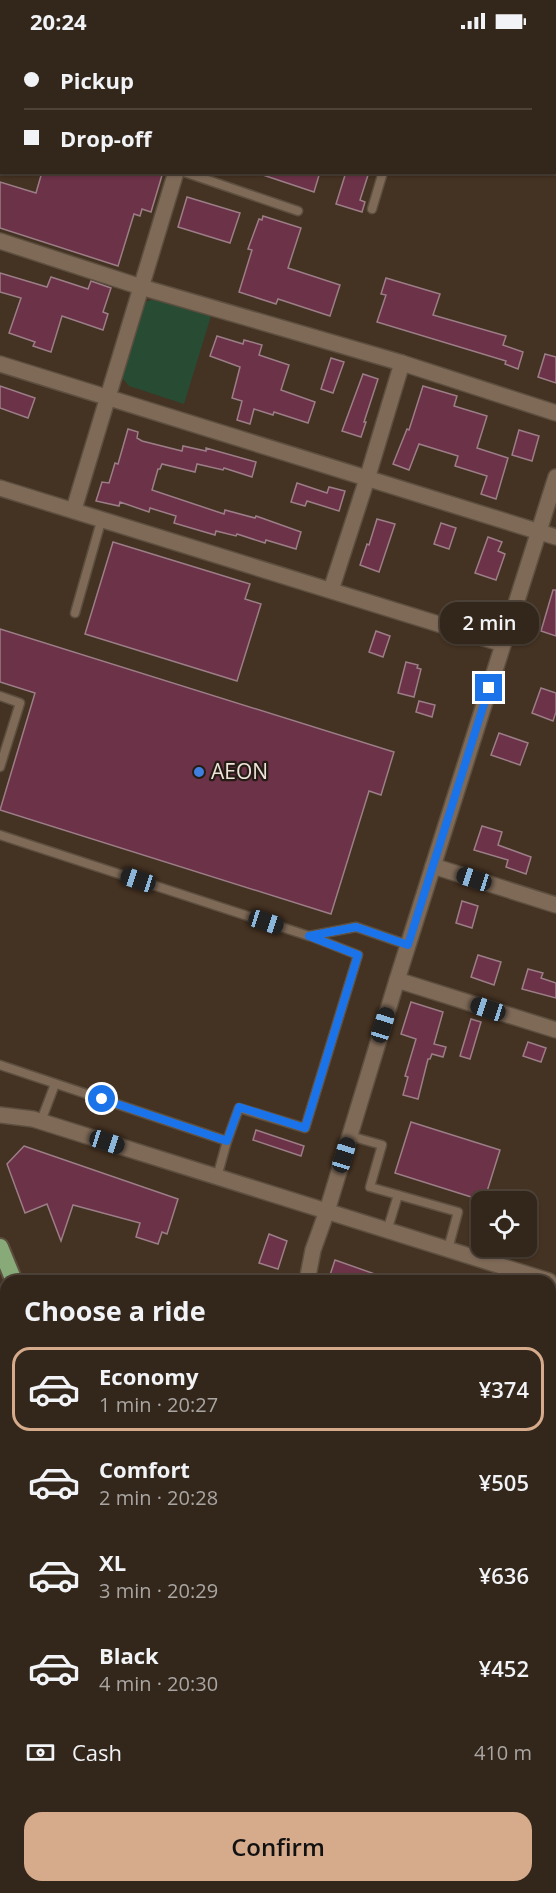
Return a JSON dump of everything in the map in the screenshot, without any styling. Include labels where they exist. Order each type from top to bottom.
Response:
[{"type":"highway","points":[[0,1247],[12,1275]]},
{"type":"street","points":[[74,509],[175,174]]},
{"type":"street","points":[[0,241],[141,287],[402,363],[556,413]]},
{"type":"street","points":[[331,590],[402,363]]},
{"type":"street","points":[[0,364],[556,537]]},
{"type":"street","points":[[308,1275],[313,1250],[327,1212],[397,980],[556,477]]},
{"type":"street","points":[[0,488],[74,509],[503,644]]},
{"type":"street","points":[[433,866],[556,905]]},
{"type":"street","points":[[397,980],[556,1030]]},
{"type":"street","points":[[0,1115],[41,1121],[531,1275]]},
{"type":"lane","points":[[190,174],[298,212]]},
{"type":"lane","points":[[372,209],[382,174]]},
{"type":"lane","points":[[75,613],[102,518]]},
{"type":"lane","points":[[0,696],[20,703],[0,767]]},
{"type":"lane","points":[[0,835],[309,936],[358,955],[305,1128],[239,1107],[217,1177]]},
{"type":"lane","points":[[309,936],[356,927],[408,945]]},
{"type":"lane","points":[[0,1065],[227,1141]]},
{"type":"lane","points":[[41,1121],[55,1084]]},
{"type":"lane","points":[[350,1136],[382,1145],[370,1187],[458,1212],[448,1249]]},
{"type":"lane","points":[[387,1230],[398,1195]]},
{"type":"green space","points":[[154,299],[211,316],[184,404],[129,386],[122,378],[145,302]]},
{"type":"building","points":[[41,174],[162,174],[151,212],[142,209],[140,216],[134,214],[118,266],[0,228],[0,182],[36,193]]},
{"type":"building","points":[[260,174],[319,174],[314,192]]},
{"type":"building","points":[[345,174],[368,174],[360,200],[365,202],[362,212],[336,204]]},
{"type":"building","points":[[187,197],[240,213],[230,243],[178,227]]},
{"type":"building","points":[[263,216],[301,228],[288,268],[340,285],[330,316],[278,299],[276,304],[239,292],[252,250],[248,249],[259,219],[262,220]]},
{"type":"building","points":[[0,273],[47,287],[51,277],[88,289],[91,281],[111,288],[103,312],[108,314],[103,330],[62,316],[51,352],[33,346],[35,342],[9,333],[21,298],[0,292]]},
{"type":"building","points":[[386,278],[440,294],[433,315],[506,336],[503,345],[523,352],[518,369],[505,364],[506,361],[377,322],[386,295],[381,294]]},
{"type":"building","points":[[217,336],[243,344],[244,340],[262,345],[259,355],[289,365],[281,390],[315,402],[308,423],[274,412],[273,415],[254,409],[250,424],[237,420],[242,401],[232,398],[240,367],[210,356]]},
{"type":"building","points":[[545,354],[556,357],[556,383],[538,377]]},
{"type":"building","points":[[331,358],[344,362],[333,393],[321,389]]},
{"type":"building","points":[[363,374],[378,379],[361,437],[342,431]]},
{"type":"building","points":[[0,386],[35,398],[28,418],[0,408]]},
{"type":"building","points":[[423,386],[457,396],[454,406],[487,416],[477,448],[508,458],[496,499],[481,494],[487,476],[455,466],[458,456],[419,444],[409,470],[393,464],[407,429],[409,430]]},
{"type":"building","points":[[128,429],[138,432],[137,438],[142,441],[182,451],[183,446],[206,451],[206,448],[256,462],[252,477],[224,468],[223,470],[197,464],[195,472],[162,464],[158,469],[152,490],[224,514],[225,510],[255,518],[256,516],[301,532],[296,549],[266,540],[265,543],[237,534],[236,536],[216,531],[215,535],[174,523],[176,516],[150,508],[149,512],[120,502],[119,506],[96,501],[102,482],[109,483],[115,463],[118,464]]},
{"type":"building","points":[[519,430],[539,436],[532,461],[512,455]]},
{"type":"building","points":[[297,483],[327,493],[329,487],[345,491],[339,511],[307,501],[305,506],[291,502]]},
{"type":"building","points":[[377,519],[395,524],[379,572],[360,565]]},
{"type":"building","points":[[441,523],[456,528],[449,549],[434,544]]},
{"type":"building","points":[[488,537],[502,542],[498,551],[505,554],[496,580],[475,573]]},
{"type":"building","points":[[113,542],[250,584],[245,599],[261,604],[237,681],[85,634]]},
{"type":"building","points":[[553,590],[556,590],[556,636],[541,631]]},
{"type":"building","name":"AEON","points":[[0,629],[394,752],[381,795],[369,791],[331,914],[0,810],[35,693],[0,682]]},
{"type":"building","points":[[376,631],[390,636],[383,657],[369,652]]},
{"type":"building","points":[[406,662],[418,665],[417,668],[421,669],[414,697],[398,693]]},
{"type":"building","points":[[541,688],[556,693],[556,712],[553,721],[532,713]]},
{"type":"building","points":[[419,701],[435,705],[432,717],[416,712]]},
{"type":"building","points":[[499,733],[528,743],[520,765],[491,755]]},
{"type":"building","points":[[482,826],[502,832],[498,845],[531,857],[526,874],[506,867],[508,860],[474,850]]},
{"type":"building","points":[[462,901],[478,906],[472,928],[456,923]]},
{"type":"building","points":[[478,955],[501,962],[494,985],[471,977]]},
{"type":"building","points":[[528,969],[543,973],[541,978],[556,983],[556,998],[522,989]]},
{"type":"building","points":[[411,1002],[443,1012],[434,1044],[446,1047],[443,1057],[432,1054],[428,1059],[418,1099],[403,1095],[408,1077],[405,1076],[416,1039],[401,1034]]},
{"type":"building","points":[[471,1019],[481,1022],[470,1059],[460,1056]]},
{"type":"building","points":[[528,1042],[546,1048],[541,1062],[523,1056]]},
{"type":"building","points":[[411,1122],[500,1150],[487,1191],[471,1191],[471,1197],[395,1173]]},
{"type":"building","points":[[256,1130],[304,1146],[301,1156],[253,1140]]},
{"type":"building","points":[[24,1146],[178,1199],[167,1234],[162,1232],[158,1244],[136,1237],[140,1223],[73,1205],[61,1241],[47,1204],[25,1213],[7,1164]]},
{"type":"building","points":[[269,1234],[287,1241],[278,1269],[259,1263]]},
{"type":"building","points":[[335,1260],[378,1275],[330,1275]]},
{"type":"place","name":"AEON","points":[[199,772]]},
{"type":"route","points":[[102,1099],[227,1141],[239,1107],[305,1128],[358,955],[309,936],[356,927],[408,945],[489,688]]}]
